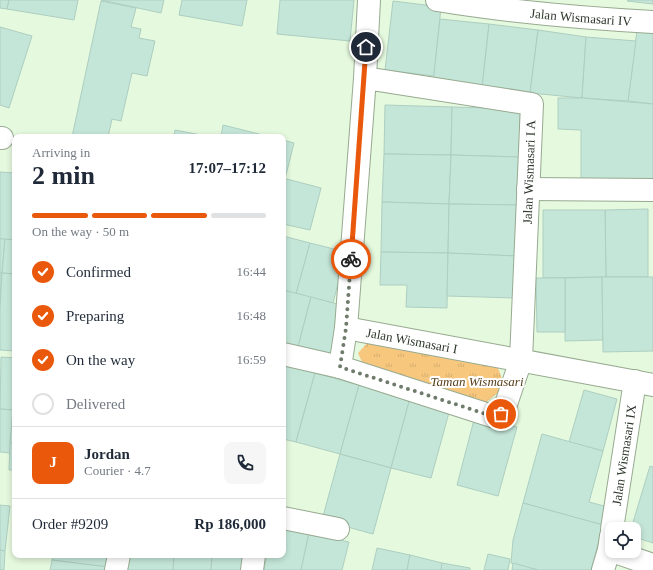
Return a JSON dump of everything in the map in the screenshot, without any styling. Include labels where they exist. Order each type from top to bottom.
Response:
[{"type":"street","points":[[340,367],[346,328],[365,78],[369,0]]},
{"type":"street","name":"Jalan Wismasari IV","points":[[437,0],[474,6],[587,19],[653,22]]},
{"type":"street","name":"Jalan Wismasari I A","points":[[286,355],[340,367],[492,416],[501,414],[504,410],[521,360],[532,104],[365,78]]},
{"type":"street","points":[[528,189],[653,190]]},
{"type":"street","name":"Jalan Wismasari I","points":[[346,328],[647,381]]},
{"type":"street","name":"Jalan Wismasari IX","points":[[614,522],[647,381]]},
{"type":"street","points":[[286,519],[338,529]]},
{"type":"street","points":[[116,570],[118,558]]},
{"type":"street","points":[[252,570],[254,558]]},
{"type":"street","points":[[638,558],[653,565]]},
{"type":"green space","name":"Taman Wismasari","points":[[371,339],[497,365],[505,387],[485,403],[366,371],[358,353]]},
{"type":"building","points":[[0,0],[9,0],[7,9],[0,8]]},
{"type":"building","points":[[9,0],[78,0],[74,20],[7,9]]},
{"type":"building","points":[[101,0],[164,0],[161,13]]},
{"type":"building","points":[[182,0],[247,0],[242,26],[179,15]]},
{"type":"building","points":[[280,0],[354,0],[350,41],[277,34]]},
{"type":"building","points":[[653,0],[653,4],[627,1]]},
{"type":"building","points":[[101,1],[136,8],[131,27],[141,29],[139,38],[155,41],[147,76],[132,73],[121,121],[112,119],[109,134],[73,134]]},
{"type":"building","points":[[393,1],[441,7],[434,76],[385,70]]},
{"type":"building","points":[[440,19],[489,24],[482,88],[433,82]]},
{"type":"building","points":[[489,24],[538,30],[530,93],[482,88]]},
{"type":"building","points":[[0,27],[32,36],[9,108],[0,105]]},
{"type":"building","points":[[538,30],[586,37],[582,98],[530,93]]},
{"type":"building","points":[[637,30],[653,31],[653,104],[628,101]]},
{"type":"building","points":[[586,37],[636,41],[628,101],[582,98]]},
{"type":"building","points":[[558,98],[582,98],[653,104],[653,182],[581,180],[581,130],[558,129]]},
{"type":"building","points":[[385,105],[452,107],[451,155],[384,154]]},
{"type":"building","points":[[452,107],[520,109],[519,157],[451,155]]},
{"type":"building","points":[[223,125],[259,134],[222,134]]},
{"type":"building","points":[[175,130],[196,134],[174,134]]},
{"type":"building","points":[[286,141],[294,143],[286,175]]},
{"type":"building","points":[[384,154],[451,155],[449,204],[382,202]]},
{"type":"building","points":[[451,155],[519,157],[518,205],[449,204]]},
{"type":"building","points":[[0,172],[12,173],[12,240],[0,239]]},
{"type":"building","points":[[286,179],[321,188],[310,230],[286,225]]},
{"type":"building","points":[[382,202],[449,204],[448,253],[381,252]]},
{"type":"building","points":[[449,204],[518,205],[516,256],[448,253]]},
{"type":"building","points":[[648,209],[648,277],[606,277],[605,210]]},
{"type":"building","points":[[543,210],[605,210],[606,277],[543,278]]},
{"type":"building","points":[[286,237],[310,243],[296,294],[286,291]]},
{"type":"building","points":[[0,239],[5,239],[2,273],[0,273]]},
{"type":"building","points":[[5,239],[12,240],[12,274],[2,273]]},
{"type":"building","points":[[310,243],[346,252],[333,303],[296,294]]},
{"type":"building","points":[[381,252],[448,253],[447,308],[406,307],[407,285],[380,285]]},
{"type":"building","points":[[448,253],[516,256],[515,298],[447,296]]},
{"type":"building","points":[[0,273],[2,273],[0,307]]},
{"type":"building","points":[[2,273],[12,274],[12,351],[0,350]]},
{"type":"building","points":[[602,277],[603,340],[565,341],[565,278]]},
{"type":"building","points":[[602,277],[653,277],[653,351],[603,352]]},
{"type":"building","points":[[536,278],[565,278],[565,332],[537,332]]},
{"type":"building","points":[[286,291],[311,297],[298,347],[286,344]]},
{"type":"building","points":[[311,297],[345,306],[332,355],[298,347]]},
{"type":"building","points":[[1,357],[12,358],[12,410],[0,409]]},
{"type":"building","points":[[286,365],[315,373],[296,442],[286,440]]},
{"type":"building","points":[[315,373],[359,385],[340,454],[296,442]]},
{"type":"building","points":[[359,385],[410,398],[391,468],[340,454]]},
{"type":"building","points":[[584,390],[617,399],[603,451],[569,442]]},
{"type":"building","points":[[410,398],[450,409],[431,478],[391,468]]},
{"type":"building","points":[[0,409],[12,410],[10,453],[0,452]]},
{"type":"building","points":[[475,416],[517,427],[498,496],[457,485]]},
{"type":"building","points":[[12,421],[12,443],[10,443]]},
{"type":"building","points":[[542,434],[603,451],[589,502],[608,507],[603,525],[523,503]]},
{"type":"building","points":[[10,443],[12,443],[12,470],[9,470]]},
{"type":"building","points":[[340,454],[391,468],[373,534],[322,520]]},
{"type":"building","points":[[650,466],[653,467],[653,543],[641,539],[641,522],[633,522]]},
{"type":"building","points":[[523,503],[603,525],[591,570],[538,570],[511,563],[513,540]]},
{"type":"building","points":[[0,505],[10,506],[5,551],[0,550]]},
{"type":"building","points":[[286,528],[309,533],[301,570],[264,570],[266,558],[286,558]]},
{"type":"building","points":[[309,533],[349,542],[342,570],[301,570]]},
{"type":"building","points":[[377,548],[410,555],[407,570],[372,570]]},
{"type":"building","points":[[0,550],[5,551],[4,570],[0,570]]},
{"type":"building","points":[[488,554],[510,559],[508,570],[484,570]]},
{"type":"building","points":[[410,555],[442,563],[441,570],[407,570]]},
{"type":"building","points":[[52,558],[110,558],[108,567],[52,560]]},
{"type":"building","points":[[127,558],[174,558],[173,570],[125,570]]},
{"type":"building","points":[[174,558],[212,558],[211,570],[173,570]]},
{"type":"building","points":[[212,558],[249,558],[248,570],[211,570]]},
{"type":"building","points":[[52,560],[108,567],[108,570],[50,570]]},
{"type":"building","points":[[442,563],[470,568],[470,570],[441,570]]},
{"type":"building","points":[[513,563],[538,570],[512,570]]},
{"type":"way so far","points":[[351,259],[346,328],[340,367],[492,416],[501,414]]},
{"type":"route","points":[[351,259],[366,47]]}]
